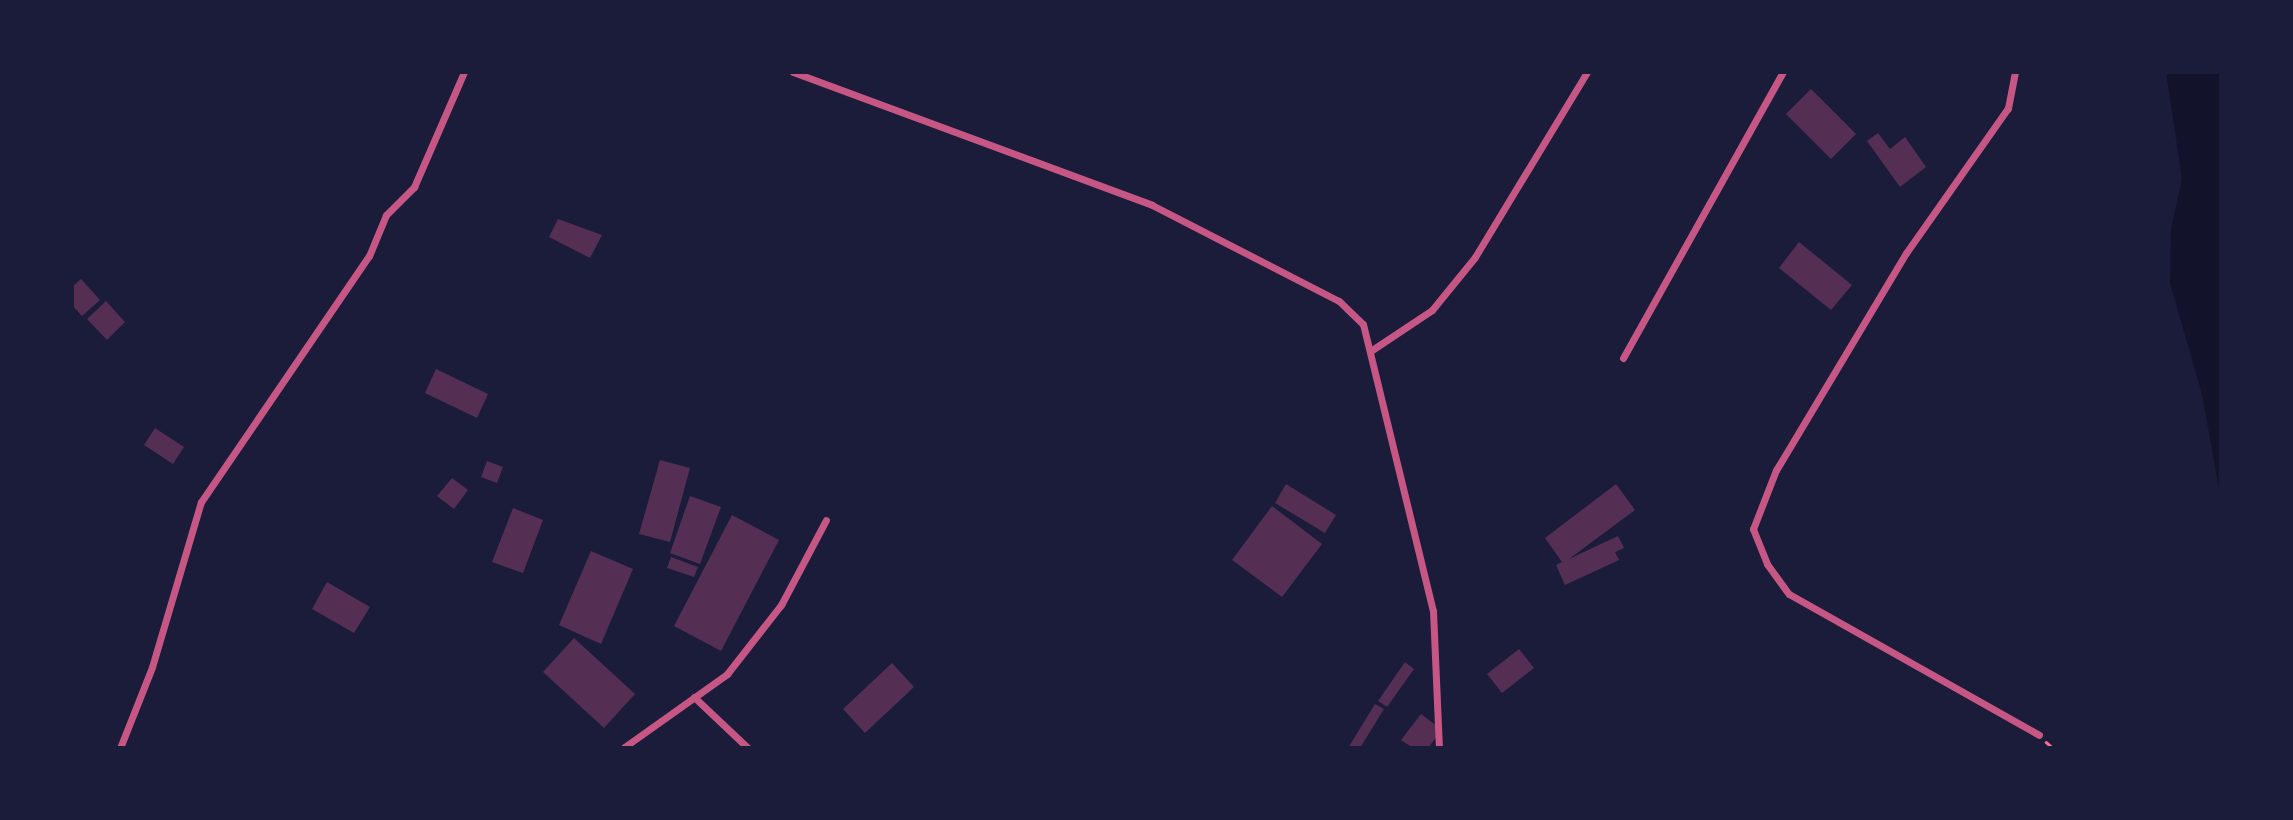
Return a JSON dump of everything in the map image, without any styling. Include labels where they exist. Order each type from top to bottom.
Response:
[{"type":"street","points":[[120,748],[152,667],[201,502],[369,256],[386,215],[414,187],[464,72]]},
{"type":"street","points":[[793,72],[1152,205],[1339,301],[1363,324],[1372,350],[1433,611],[1438,748]]},
{"type":"street","points":[[1372,350],[1432,310],[1475,257],[1587,72]]},
{"type":"street","points":[[1623,358],[1783,72]]},
{"type":"street","points":[[2015,72],[2008,108],[1899,264],[1776,470],[1753,529],[1767,564],[1789,594],[2039,735]]},
{"type":"street","points":[[623,748],[727,674],[781,605],[826,520]]},
{"type":"street","points":[[694,697],[748,748]]},
{"type":"shaded area","points":[[2166,72],[2221,72],[2221,500],[2202,394],[2170,283],[2171,229],[2182,179]]},
{"type":"building","points":[[1811,89],[1856,134],[1831,159],[1786,114]]},
{"type":"building","points":[[1878,133],[1890,149],[1905,137],[1926,167],[1900,187],[1867,141]]},
{"type":"building","points":[[558,219],[602,235],[590,258],[549,237]]},
{"type":"building","points":[[1799,242],[1852,285],[1831,310],[1779,268]]},
{"type":"building","points":[[81,279],[100,300],[82,316],[72,305],[72,287]]},
{"type":"building","points":[[106,301],[125,322],[107,340],[87,319]]},
{"type":"building","points":[[436,369],[488,394],[477,418],[425,393]]},
{"type":"building","points":[[155,428],[184,447],[173,464],[144,445]]},
{"type":"building","points":[[660,460],[690,468],[670,542],[639,534]]},
{"type":"building","points":[[487,461],[503,467],[497,483],[481,477]]},
{"type":"building","points":[[452,478],[468,490],[454,509],[437,496]]},
{"type":"building","points":[[1286,484],[1336,515],[1325,533],[1275,503]]},
{"type":"building","points":[[1616,484],[1635,510],[1569,559],[1618,536],[1624,548],[1615,552],[1619,560],[1565,585],[1556,565],[1562,562],[1545,538]]},
{"type":"building","points":[[690,496],[721,507],[700,564],[670,553]]},
{"type":"building","points":[[1272,506],[1322,544],[1282,597],[1232,560]]},
{"type":"building","points":[[513,508],[543,520],[523,573],[492,562]]},
{"type":"building","points":[[732,515],[779,540],[721,651],[674,626]]},
{"type":"building","points":[[591,551],[633,569],[601,644],[559,625]]},
{"type":"building","points":[[671,557],[698,567],[694,577],[667,568]]},
{"type":"building","points":[[327,582],[370,607],[354,633],[312,609]]},
{"type":"building","points":[[574,638],[635,694],[604,728],[543,672]]},
{"type":"building","points":[[1519,649],[1534,668],[1502,693],[1487,674]]},
{"type":"building","points":[[1405,662],[1414,669],[1387,707],[1378,701]]},
{"type":"building","points":[[892,663],[914,687],[865,733],[843,709]]},
{"type":"building","points":[[1375,704],[1384,709],[1360,748],[1348,748]]},
{"type":"building","points":[[1421,714],[1442,730],[1428,748],[1413,748],[1401,740]]}]
